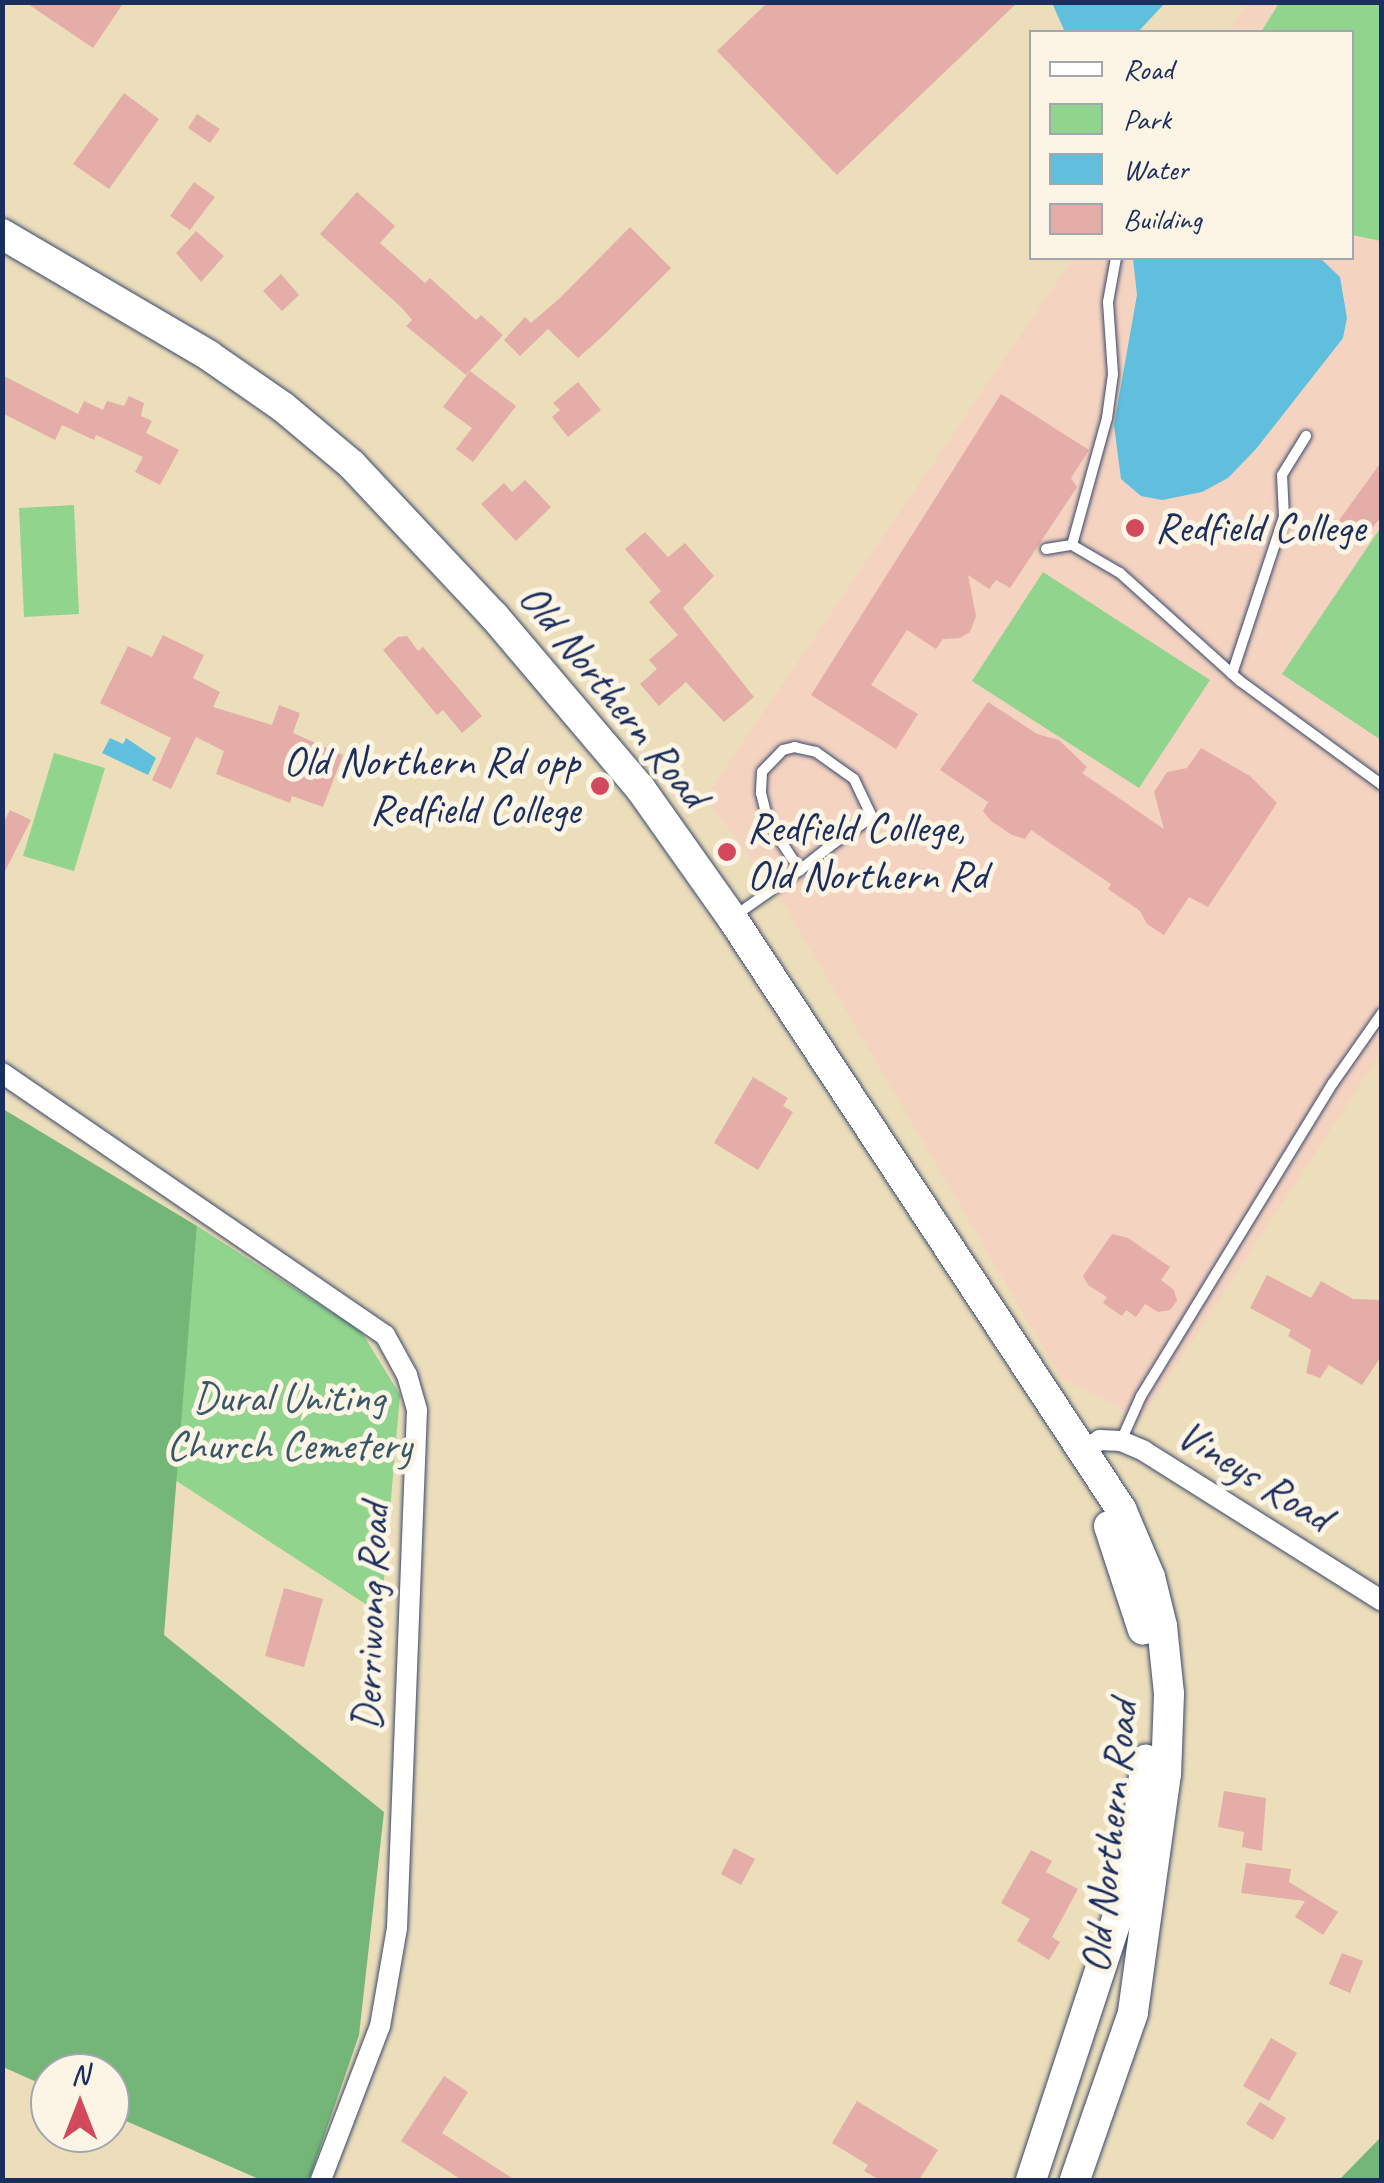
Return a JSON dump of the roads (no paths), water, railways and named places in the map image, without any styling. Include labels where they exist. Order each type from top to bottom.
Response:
[{"type":"main road","name":"Old Northern Road","points":[[2,234],[208,354],[283,408],[352,465],[494,616],[628,774],[732,918],[1121,1509],[1150,1577],[1162,1626],[1169,1694],[1166,1774],[1133,2013],[1075,2180]]},
{"type":"main road","name":"Old Northern Road","points":[[1031,2180],[1121,1906],[1145,1779],[1146,1640],[1082,1452]]},
{"type":"street","name":"Derriwong Road","points":[[2,1072],[385,1335],[407,1375],[417,1410],[397,1928],[380,2026],[321,2180]]},
{"type":"street","name":"Vineys Road","points":[[1082,1452],[1100,1440],[1121,1441],[1186,1476],[1382,1601]]},
{"type":"lane","points":[[1072,545],[1107,418],[1112,374],[1108,302],[1116,260]]},
{"type":"lane","points":[[1232,674],[1284,517],[1282,475],[1306,436]]},
{"type":"lane","points":[[1046,549],[1072,545],[1120,572],[1232,674],[1382,785]]},
{"type":"lane","points":[[732,918],[800,870],[872,818],[854,778],[816,752],[795,747],[784,750],[762,772],[761,794],[768,822],[800,870]]},
{"type":"lane","points":[[1121,1441],[1151,1380],[1382,1014]]},
{"type":"water","points":[[1052,2],[1165,3],[1140,30],[1064,30]]},
{"type":"water","points":[[1133,260],[1322,260],[1340,277],[1347,318],[1343,338],[1256,449],[1228,478],[1202,492],[1162,500],[1141,496],[1121,479],[1114,425],[1137,295]]},
{"type":"water","points":[[110,738],[123,744],[126,738],[156,758],[148,775],[102,753]]},
{"type":"place","name":"Redfield College","points":[[1135,528]]},
{"type":"place","name":"Old Northern Rd opp Redfield College","points":[[600,786]]},
{"type":"place","name":"Redfield College, Old Northern Rd","points":[[727,852]]},
{"type":"park label","name":"Dural Uniting Church Cemetery","points":[[289,1422]]}]
